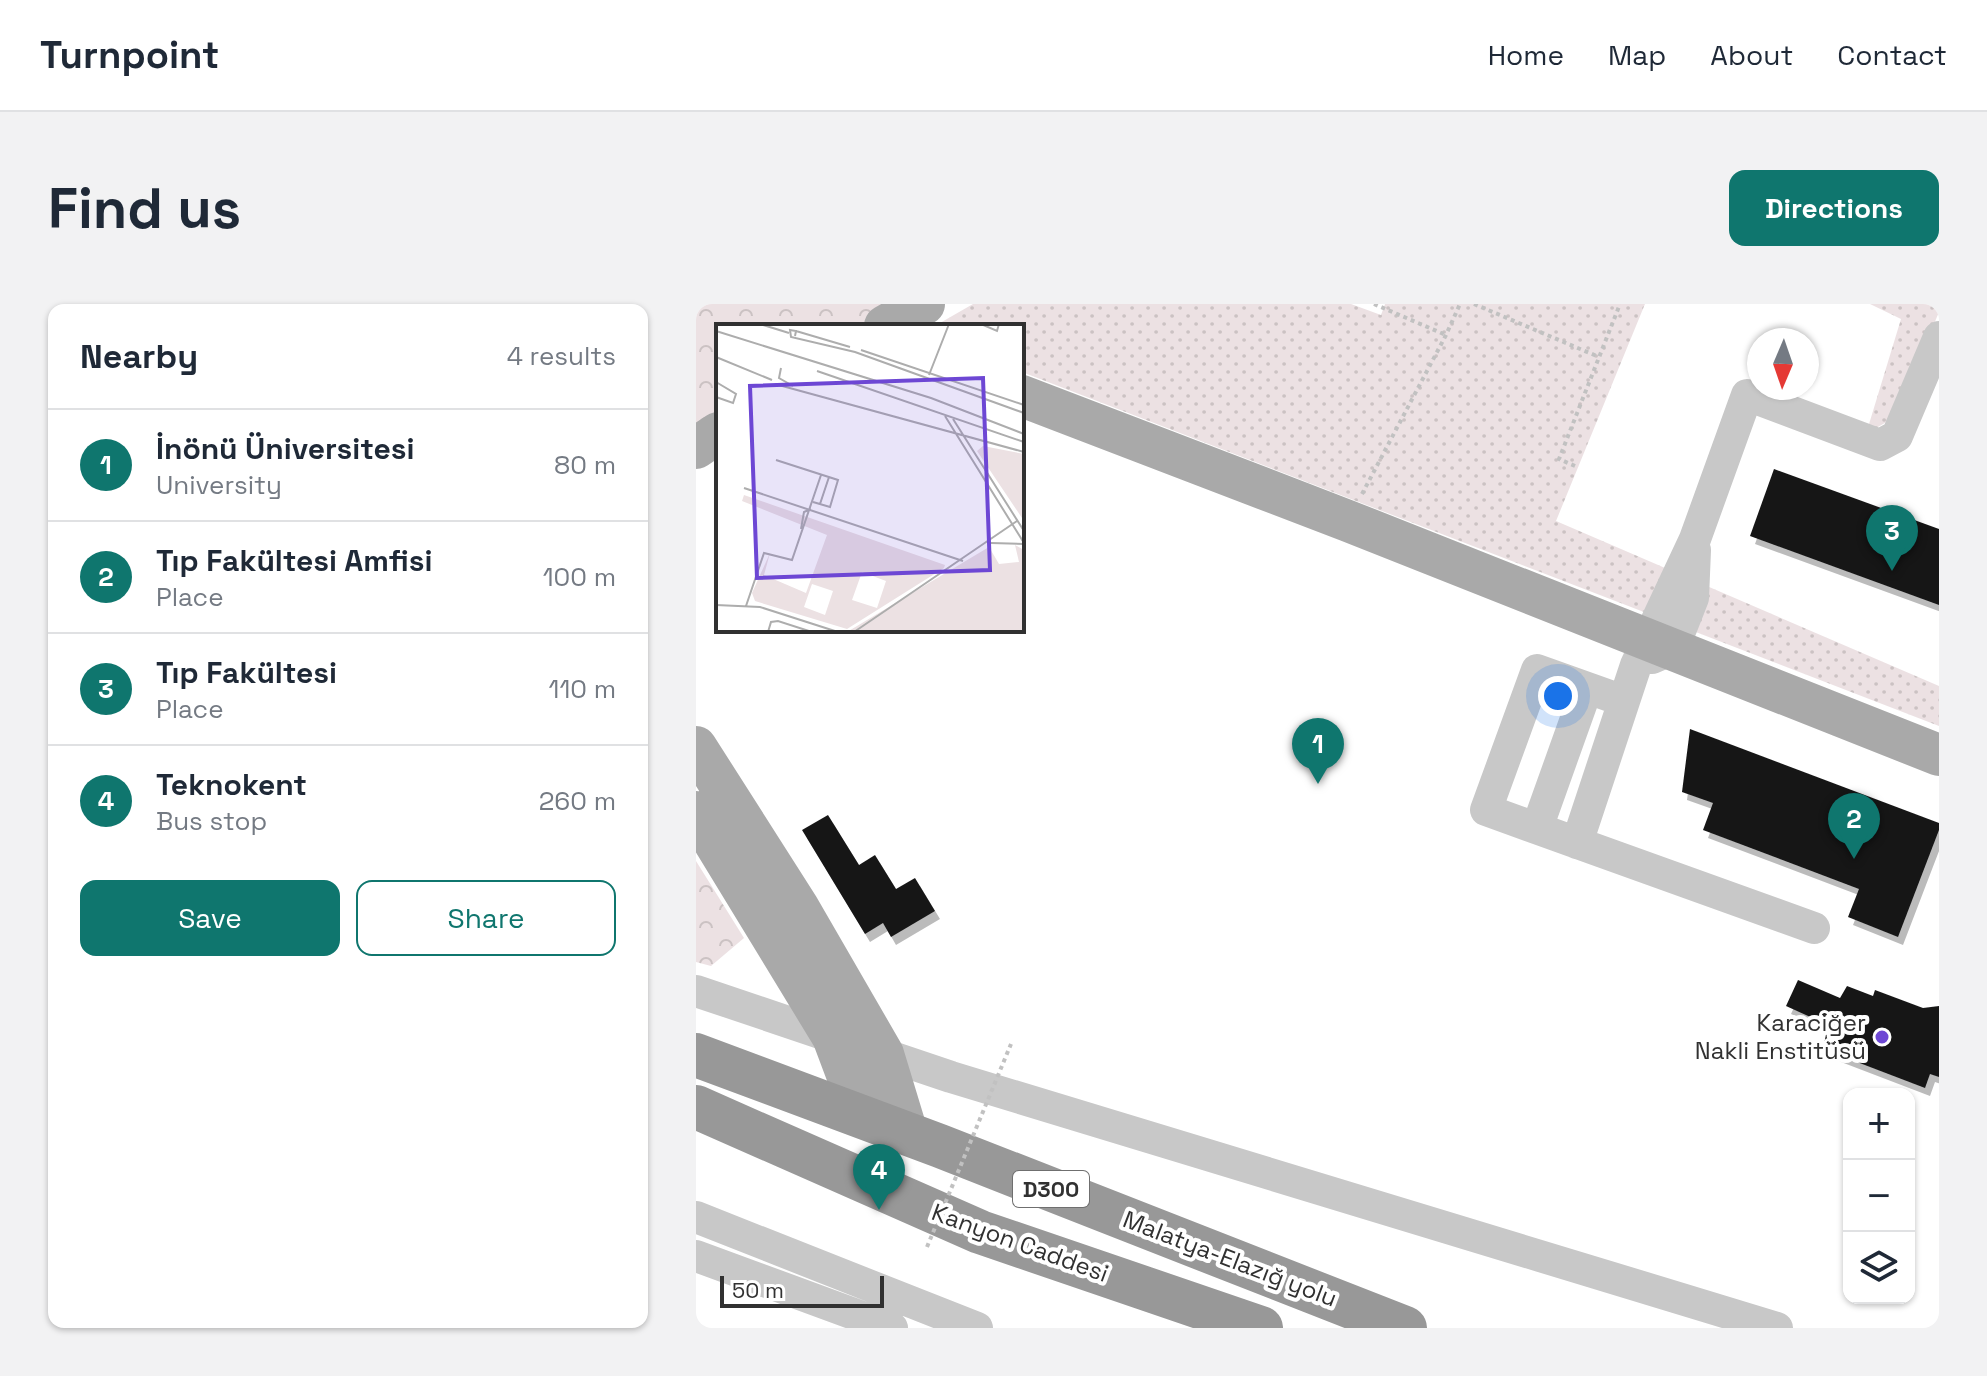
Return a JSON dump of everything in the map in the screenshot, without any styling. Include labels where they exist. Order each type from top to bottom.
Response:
[{"type":"highway","name":"Malatya-Elazığ yolu","points":[[696,1055],[907,1133],[1405,1328]]},
{"type":"highway","name":"Kanyon Caddesi","points":[[696,1107],[980,1232],[1261,1328]]},
{"type":"main road","points":[[889,324],[924,304]]},
{"type":"main road","points":[[1024,397],[1348,521],[1645,663],[1939,755]]},
{"type":"main road","points":[[1024,427],[1645,663],[1939,783]]},
{"type":"main road","points":[[696,747],[798,907],[883,1054],[907,1133]]},
{"type":"main road","points":[[696,812],[833,1037],[863,1117]]},
{"type":"street","points":[[1577,843],[1645,663],[1693,598],[1695,539],[1747,395],[1880,445],[1897,436],[1939,337]]},
{"type":"street","points":[[1645,663],[1587,688],[1537,670],[1486,810],[1814,928]]},
{"type":"street","points":[[1537,828],[1587,688]]},
{"type":"street","points":[[696,991],[883,1054],[1777,1328]]},
{"type":"street","points":[[696,1217],[977,1328]]},
{"type":"street","points":[[696,1256],[892,1328]]},
{"type":"street","points":[[1657,1292],[1721,1328]]},
{"type":"path","points":[[1374,304],[1446,335]]},
{"type":"path","points":[[1348,521],[1460,304]]},
{"type":"path","points":[[1474,304],[1599,357]]},
{"type":"path","points":[[1575,466],[1559,459],[1620,304]]},
{"type":"path","points":[[927,1247],[1011,1044]]},
{"type":"green space","points":[[696,304],[925,304],[888,324],[716,324],[716,416],[696,427]]},
{"type":"green space","points":[[973,304],[1351,304],[1381,315],[1385,304],[1645,304],[1556,521],[1939,686],[1939,726],[1024,373],[1024,324],[940,323]]},
{"type":"green space","points":[[1870,304],[1939,304],[1939,312],[1895,417],[1866,434],[1901,319]]},
{"type":"green space","points":[[696,861],[744,938],[711,966],[696,962]]},
{"type":"building","points":[[1774,469],[1939,529],[1939,605],[1750,536]]},
{"type":"building","points":[[1690,729],[1939,823],[1898,937],[1848,917],[1859,889],[1703,830],[1713,803],[1682,792]]},
{"type":"building","points":[[828,815],[859,865],[875,855],[896,889],[915,878],[935,911],[891,937],[883,923],[865,934],[802,830]]},
{"type":"building","name":"Karaciğer Nakli Enstitüsü","points":[[1798,980],[1840,998],[1847,986],[1873,996],[1875,990],[1923,1008],[1939,1006],[1939,1077],[1930,1074],[1925,1088],[1823,1049],[1828,1025],[1786,1006]]},
{"type":"place","name":"Tıp Fakültesi","points":[[1892,571]]},
{"type":"place","name":"İnönü Üniversitesi","points":[[1318,784]]},
{"type":"place","name":"Tıp Fakültesi Amfisi","points":[[1854,859]]},
{"type":"place","name":"Karaciğer Nakli Enstitüsü","points":[[1882,1037]]},
{"type":"place","name":"Teknokent","points":[[879,1210]]}]
